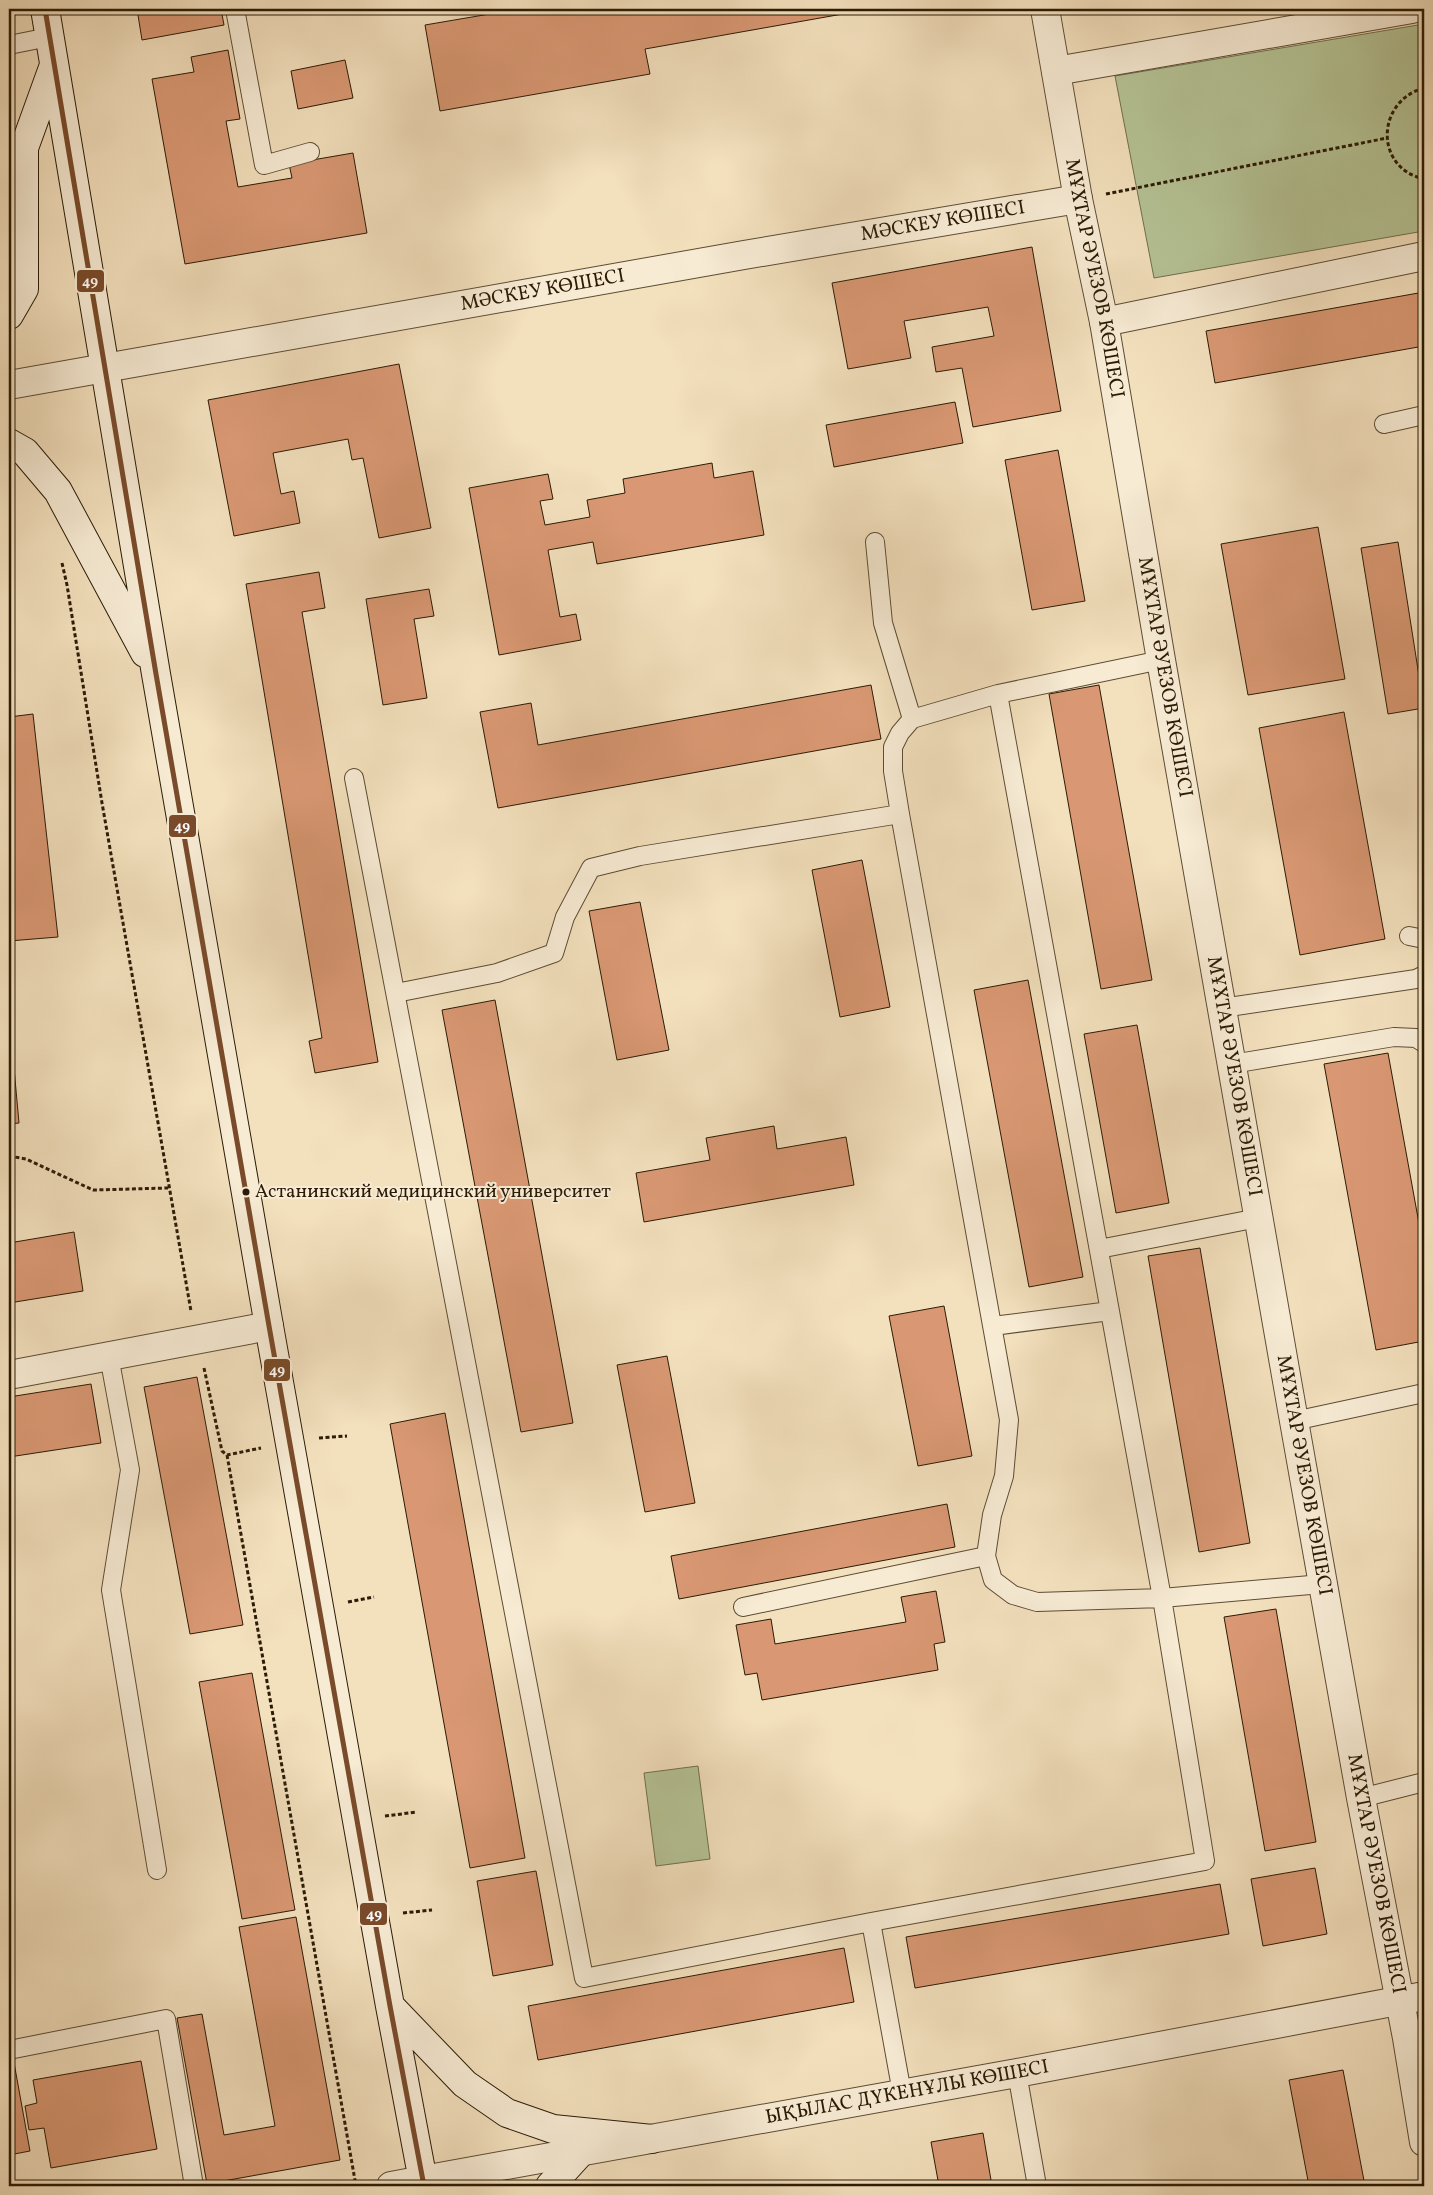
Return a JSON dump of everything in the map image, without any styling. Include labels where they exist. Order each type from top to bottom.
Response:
[{"type":"street","points":[[45,9],[156,674],[289,1442],[390,2006],[424,2183]]},
{"type":"street","name":"МҰХТАР ӘУЕЗОВ КӨШЕСІ","points":[[1045,9],[1078,199],[1104,322],[1258,1218],[1361,1798],[1412,1999],[1424,2142]]},
{"type":"street","points":[[1056,72],[1412,9]]},
{"type":"street","points":[[9,315],[24,289],[24,148],[54,64]]},
{"type":"street","name":"МӘСКЕУ КӨШЕСІ","points":[[9,385],[1078,199]]},
{"type":"street","points":[[1104,322],[1424,256]]},
{"type":"street","points":[[9,443],[25,452],[58,491],[156,674]]},
{"type":"street","points":[[9,1375],[269,1326]]},
{"type":"street","name":"ЫҚЫЛАС ДҮКЕНҰЛЫ КӨШЕСІ","points":[[391,2186],[424,2183],[652,2139],[1412,1999]]},
{"type":"street","points":[[390,2006],[465,2084],[507,2113],[553,2129],[652,2139]]},
{"type":"street","points":[[550,2186],[580,2153]]},
{"type":"lane","points":[[235,9],[264,165],[310,152]]},
{"type":"lane","points":[[9,45],[49,37]]},
{"type":"lane","points":[[1384,424],[1424,415]]},
{"type":"lane","points":[[875,542],[884,623],[912,719]]},
{"type":"lane","points":[[1161,660],[998,694],[912,719],[900,733],[893,747],[893,771],[900,814],[1009,1420],[1004,1476],[992,1515],[986,1556],[994,1580],[1014,1595],[1038,1602],[1162,1598],[1322,1584]]},
{"type":"lane","points":[[354,778],[584,1978],[871,1922],[1205,1861],[1162,1598],[998,694]]},
{"type":"lane","points":[[396,992],[497,973],[554,953],[565,917],[591,868],[640,856],[900,814]]},
{"type":"lane","points":[[1222,1008],[1416,979],[1424,975]]},
{"type":"lane","points":[[1232,1064],[1394,1037],[1416,1038],[1424,1043]]},
{"type":"lane","points":[[1098,1249],[1258,1218]]},
{"type":"lane","points":[[992,1326],[1110,1311]]},
{"type":"lane","points":[[109,1356],[130,1470],[111,1590],[157,1870]]},
{"type":"lane","points":[[1294,1421],[1424,1393]]},
{"type":"lane","points":[[742,1607],[986,1556]]},
{"type":"lane","points":[[1361,1798],[1424,1782]]},
{"type":"lane","points":[[871,1922],[902,2093]]},
{"type":"lane","points":[[9,2050],[166,2019],[194,2186]]},
{"type":"lane","points":[[1017,2073],[1037,2186]]},
{"type":"path","points":[[1424,88],[1405,96],[1392,111],[1386,130],[1388,149],[1398,165],[1414,177],[1424,179]]},
{"type":"path","points":[[1078,199],[1387,138]]},
{"type":"path","points":[[60,557],[67,585],[168,1188],[196,1340],[211,1396],[219,1441],[222,1451],[227,1455],[356,2186]]},
{"type":"path","points":[[9,1156],[26,1159],[93,1190],[168,1188]]},
{"type":"path","points":[[227,1455],[289,1442],[347,1436]]},
{"type":"green space","points":[[1424,24],[1424,231],[1154,278],[1115,76]]},
{"type":"green space","points":[[698,1766],[710,1859],[656,1866],[644,1773]]},
{"type":"building","points":[[137,9],[221,9],[224,25],[142,40]]},
{"type":"building","points":[[519,9],[871,9],[645,49],[650,74],[440,111],[425,25]]},
{"type":"building","points":[[228,50],[240,119],[226,121],[238,187],[292,178],[289,164],[353,153],[367,233],[185,264],[152,79],[194,72],[191,57]]},
{"type":"building","points":[[345,60],[353,98],[298,109],[291,71]]},
{"type":"building","points":[[1032,247],[1061,411],[973,427],[962,368],[936,372],[932,347],[994,336],[988,307],[904,321],[911,358],[848,369],[832,283]]},
{"type":"building","points":[[1424,292],[1424,346],[1215,383],[1206,331]]},
{"type":"building","points":[[399,364],[431,528],[379,538],[363,458],[352,460],[348,439],[273,453],[281,494],[294,491],[300,523],[234,536],[208,400]]},
{"type":"building","points":[[955,402],[963,443],[834,467],[826,425]]},
{"type":"building","points":[[1058,450],[1085,601],[1032,610],[1005,460]]},
{"type":"building","points":[[712,463],[714,478],[753,471],[764,535],[597,564],[593,542],[548,550],[560,617],[576,614],[581,640],[499,655],[469,488],[548,474],[553,499],[540,501],[545,525],[590,517],[587,500],[625,493],[623,479]]},
{"type":"building","points":[[1318,527],[1345,679],[1248,695],[1221,544]]},
{"type":"building","points":[[1398,542],[1424,708],[1388,714],[1361,548]]},
{"type":"building","points":[[319,572],[325,608],[302,612],[378,1062],[315,1073],[309,1041],[322,1038],[246,584]]},
{"type":"building","points":[[429,589],[434,616],[414,619],[427,698],[383,705],[366,599]]},
{"type":"building","points":[[871,685],[881,739],[498,808],[480,712],[531,703],[538,745]]},
{"type":"building","points":[[1099,685],[1152,980],[1101,989],[1049,694]]},
{"type":"building","points":[[1344,712],[1385,939],[1300,955],[1259,728]]},
{"type":"building","points":[[33,714],[58,937],[9,941],[9,717]]},
{"type":"building","points":[[862,860],[890,1007],[840,1017],[812,870]]},
{"type":"building","points":[[640,902],[669,1050],[617,1060],[589,911]]},
{"type":"building","points":[[1028,980],[1083,1277],[1029,1287],[974,990]]},
{"type":"building","points":[[495,1000],[573,1423],[521,1432],[442,1010]]},
{"type":"building","points":[[9,1013],[19,1123],[9,1124]]},
{"type":"building","points":[[1137,1025],[1169,1203],[1116,1213],[1084,1034]]},
{"type":"building","points":[[1388,1053],[1424,1251],[1424,1341],[1376,1350],[1324,1064]]},
{"type":"building","points":[[774,1126],[777,1149],[846,1137],[854,1185],[644,1222],[636,1173],[710,1160],[706,1138]]},
{"type":"building","points":[[74,1232],[83,1291],[9,1303],[9,1243]]},
{"type":"building","points":[[1200,1248],[1250,1543],[1199,1552],[1148,1256]]},
{"type":"building","points":[[944,1306],[972,1456],[918,1466],[889,1316]]},
{"type":"building","points":[[667,1356],[695,1503],[645,1512],[617,1365]]},
{"type":"building","points":[[197,1377],[243,1625],[190,1634],[144,1387]]},
{"type":"building","points":[[91,1384],[101,1443],[9,1457],[9,1397]]},
{"type":"building","points":[[445,1413],[525,1858],[470,1868],[390,1424]]},
{"type":"building","points":[[947,1504],[955,1547],[679,1599],[671,1556]]},
{"type":"building","points":[[936,1591],[945,1642],[934,1644],[938,1670],[762,1700],[757,1673],[745,1675],[736,1625],[771,1619],[775,1644],[906,1622],[901,1597]]},
{"type":"building","points":[[1276,1609],[1316,1842],[1265,1851],[1224,1617]]},
{"type":"building","points":[[252,1673],[295,1910],[242,1919],[199,1682]]},
{"type":"building","points":[[1315,1868],[1327,1934],[1263,1946],[1251,1879]]},
{"type":"building","points":[[536,1871],[553,1965],[493,1976],[477,1881]]},
{"type":"building","points":[[1220,1884],[1229,1934],[915,1988],[906,1937]]},
{"type":"building","points":[[296,1917],[340,2160],[207,2184],[177,2018],[202,2014],[224,2135],[275,2126],[239,1927]]},
{"type":"building","points":[[844,1948],[854,2002],[538,2060],[528,2006]]},
{"type":"building","points":[[13,2057],[30,2151],[9,2155],[9,2058]]},
{"type":"building","points":[[141,2061],[157,2149],[51,2168],[44,2128],[29,2130],[25,2106],[37,2103],[33,2080]]},
{"type":"building","points":[[1343,2070],[1365,2186],[1309,2186],[1289,2080]]},
{"type":"building","points":[[983,2133],[992,2186],[939,2186],[931,2142]]},
{"type":"transit line","name":"49","points":[[45,9],[156,674],[269,1326],[390,2006],[424,2186]]},
{"type":"place","name":"Астанинский медицинский университет","points":[[246,1192]]}]
